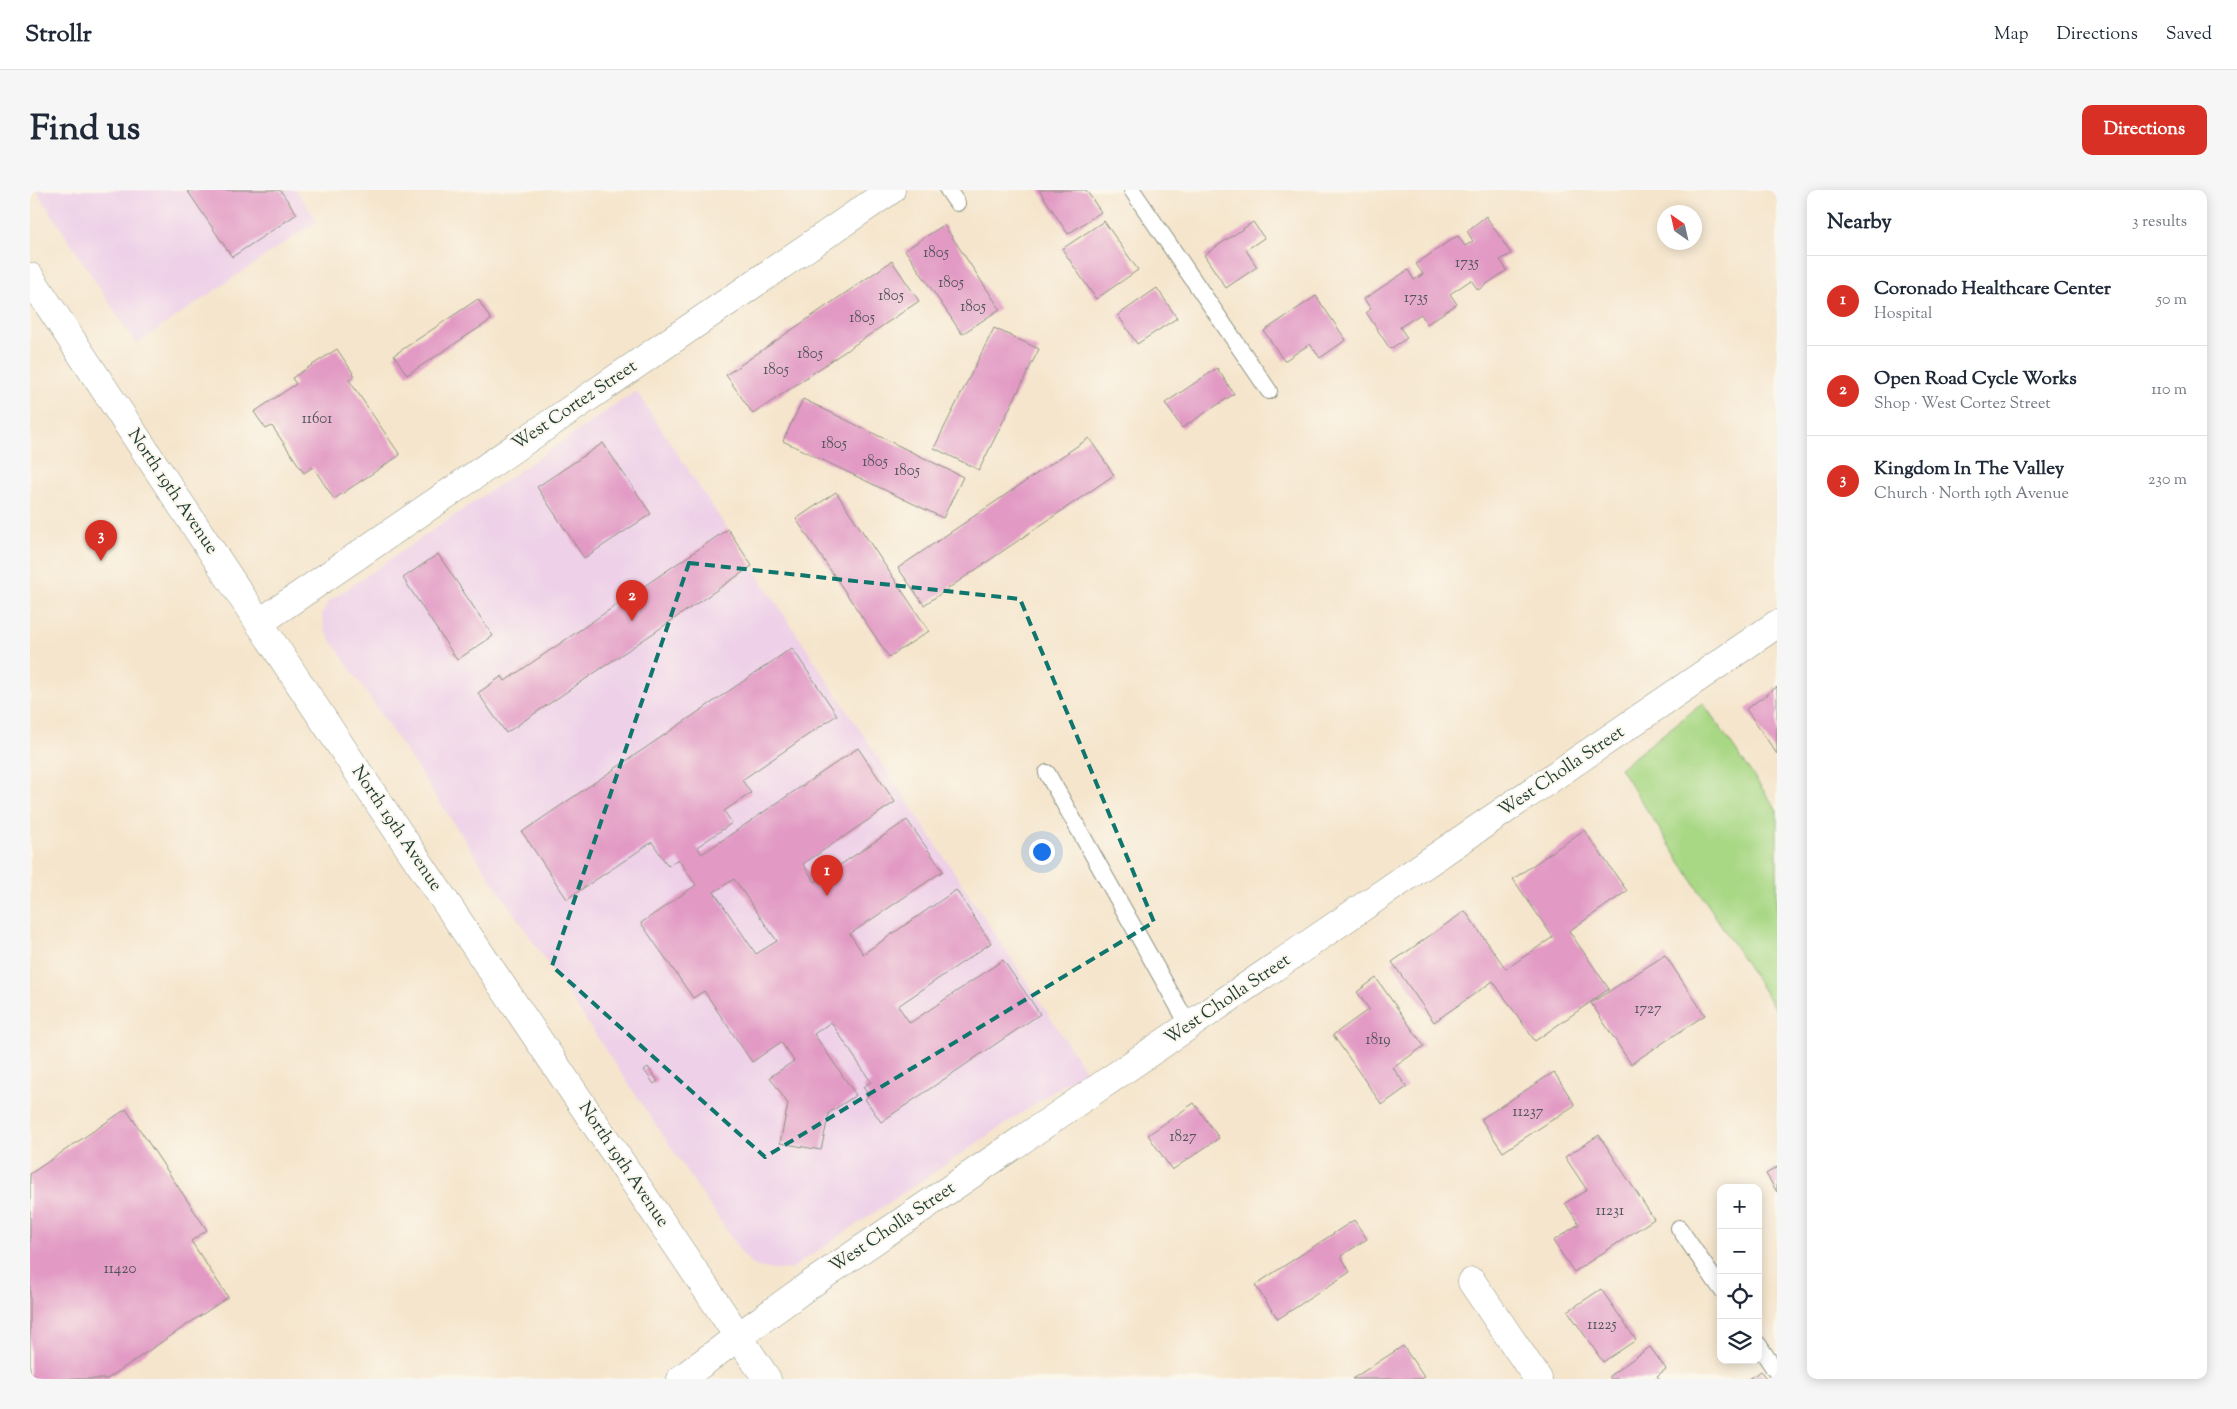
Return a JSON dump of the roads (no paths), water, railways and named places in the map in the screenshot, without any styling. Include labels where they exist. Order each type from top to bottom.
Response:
[{"type":"street","name":"West Cortez Street","points":[[259,623],[891,190]]},
{"type":"street","name":"North 19th Avenue","points":[[30,277],[259,623],[767,1379]]},
{"type":"street","name":"West Cholla Street","points":[[681,1379],[805,1288],[1777,624]]},
{"type":"street","points":[[1472,1282],[1538,1379]]},
{"type":"lane","points":[[1132,190],[1269,391]]},
{"type":"lane","points":[[1046,773],[1189,1026]]},
{"type":"lane","points":[[1679,1228],[1717,1283]]},
{"type":"lane","points":[[1762,1350],[1777,1373]]},
{"type":"place","name":"Kingdom In The Valley","points":[[101,561]]},
{"type":"place","name":"Open Road Cycle Works","points":[[632,621]]},
{"type":"place","name":"Coronado Healthcare Center","points":[[827,896]]}]
